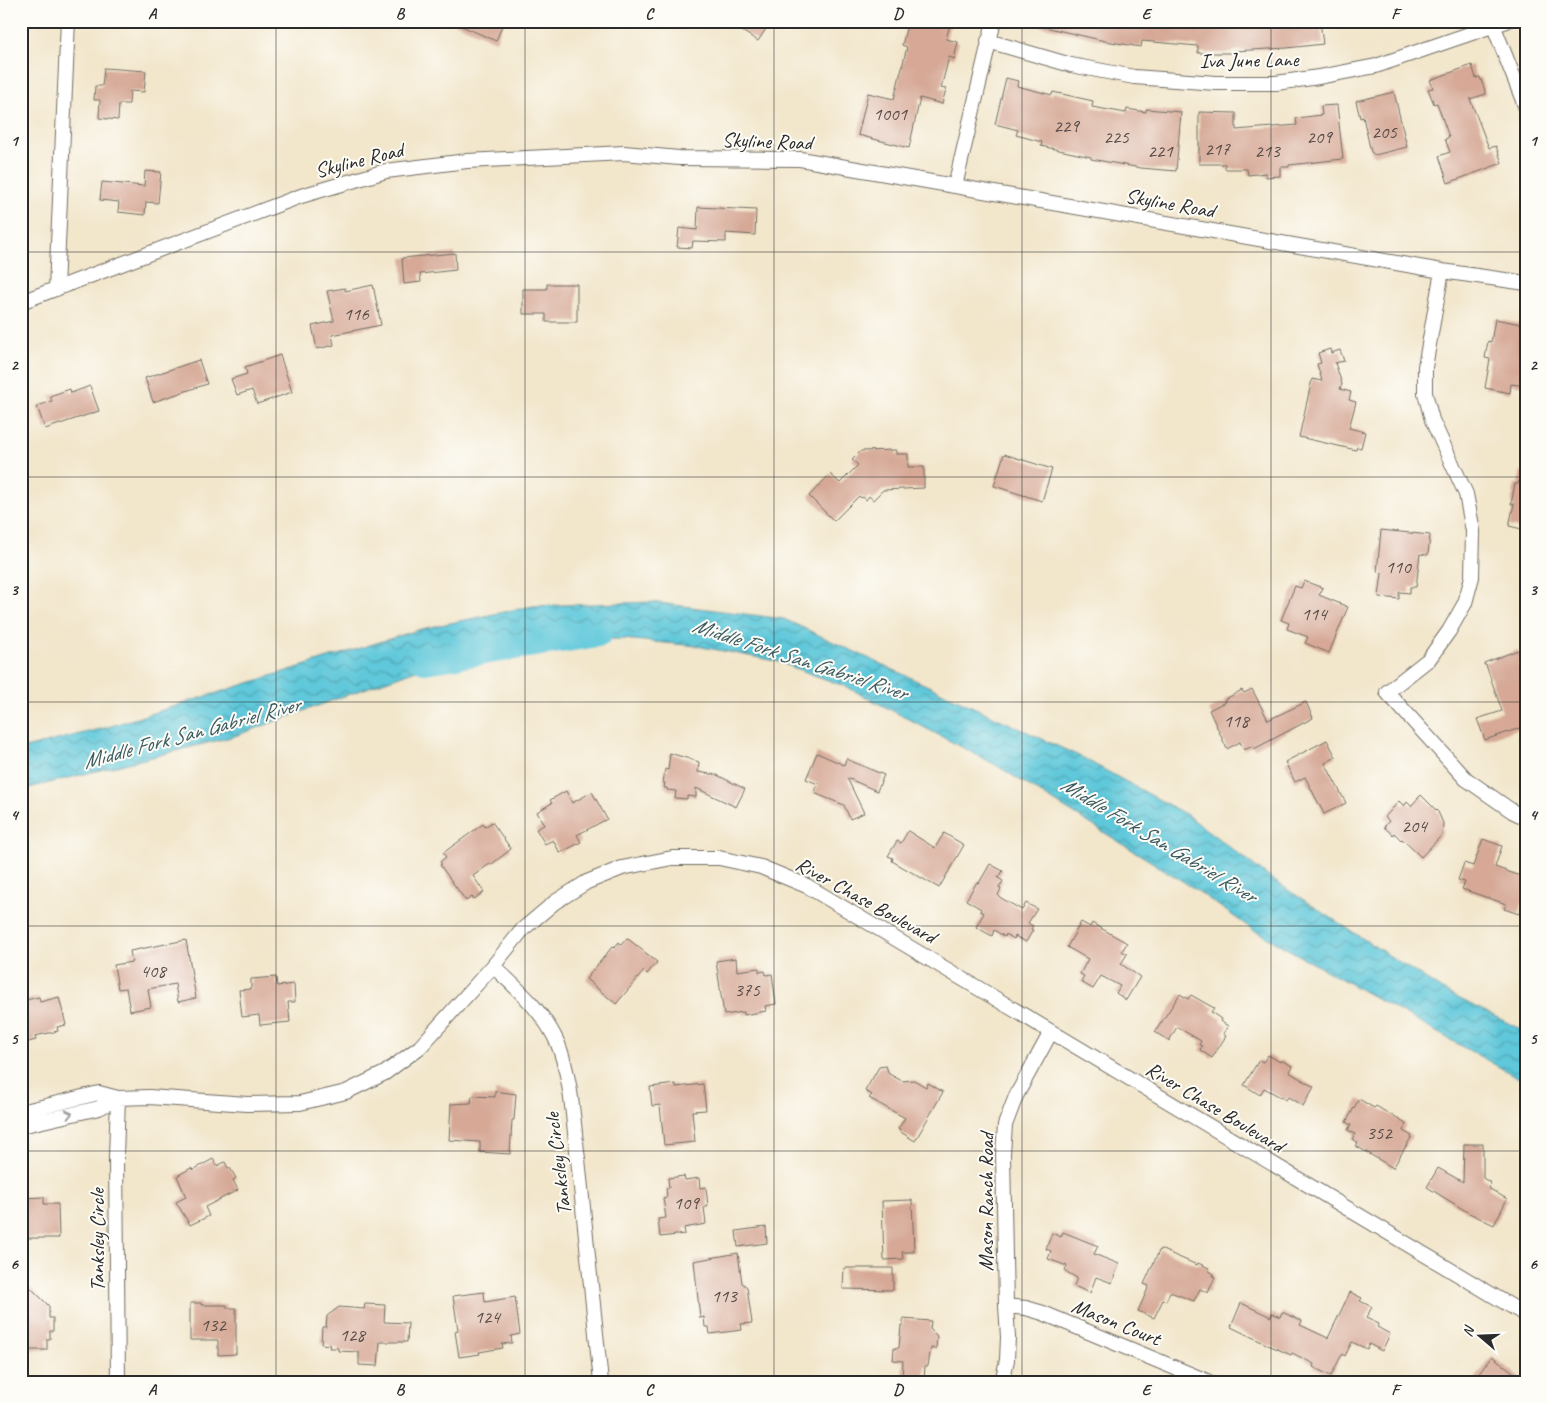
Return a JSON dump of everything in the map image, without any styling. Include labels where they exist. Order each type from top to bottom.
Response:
[{"type":"street","points":[[56,288],[68,21]]},
{"type":"street","points":[[955,186],[994,21]]},
{"type":"street","points":[[1501,24],[1526,108]]},
{"type":"street","name":"Iva June Lane","points":[[988,41],[1071,65],[1134,78],[1216,83],[1276,83],[1376,66],[1501,24]]},
{"type":"street","name":"Skyline Road","points":[[21,302],[301,196],[386,171],[439,163],[624,153],[679,158],[800,160],[1442,271],[1526,283]]},
{"type":"street","points":[[1442,271],[1425,367],[1425,393],[1432,420],[1466,494],[1473,531],[1472,577],[1464,603],[1450,630],[1429,659],[1387,692],[1466,779],[1512,811],[1526,818]]},
{"type":"street","name":"River Chase Boulevard","points":[[21,1112],[99,1092],[118,1098],[149,1096],[264,1104],[300,1103],[346,1092],[385,1073],[420,1047],[523,930],[556,902],[587,882],[622,868],[672,858],[719,858],[761,867],[807,886],[1526,1316]]},
{"type":"street","name":"Tanksley Circle","points":[[493,966],[544,1017],[558,1044],[569,1084],[601,1382]]},
{"type":"street","name":"Mason Ranch Road","points":[[1002,1382],[1007,1360],[1008,1337],[1003,1154],[1005,1125],[1016,1096],[1051,1032]]},
{"type":"street","name":"River Chase Boulevard","points":[[21,1126],[99,1108],[118,1098]]},
{"type":"street","name":"Tanksley Circle","points":[[118,1098],[116,1157],[118,1382]]},
{"type":"street","name":"Mason Court","points":[[1006,1306],[1026,1308],[1043,1313],[1209,1382]]},
{"type":"water","points":[[652,602],[784,619],[1081,757],[1187,815],[1273,880],[1442,990],[1526,1032],[1526,1082],[1252,929],[1192,887],[994,764],[847,687],[776,661],[697,646],[623,639],[526,640],[449,658],[235,736],[21,790],[21,749],[108,727],[421,629],[533,606]]},
{"type":"building","points":[[450,21],[504,21],[496,41]]},
{"type":"building","points":[[726,21],[771,21],[758,41]]},
{"type":"building","points":[[908,21],[951,21],[946,39],[958,42],[954,59],[949,57],[941,88],[946,89],[942,104],[920,98],[909,148],[858,135],[868,93],[894,99],[907,47],[902,45]]},
{"type":"building","points":[[1041,21],[1320,21],[1323,44],[1233,51],[1233,53],[1198,53],[1198,46],[1142,41],[1141,47],[1040,26]]},
{"type":"building","points":[[1472,65],[1476,78],[1480,77],[1486,94],[1470,99],[1489,148],[1496,146],[1502,163],[1448,183],[1439,156],[1450,152],[1445,139],[1449,137],[1437,103],[1434,104],[1428,89],[1433,88],[1430,80]]},
{"type":"building","points":[[104,68],[146,71],[144,92],[130,91],[129,104],[119,104],[118,120],[99,118],[100,100],[94,100],[95,86],[102,86]]},
{"type":"building","points":[[1006,78],[1018,81],[1017,86],[1052,95],[1053,92],[1093,101],[1092,107],[1126,113],[1127,109],[1146,112],[1146,109],[1181,112],[1176,171],[1141,168],[1091,159],[1091,157],[1041,146],[1042,142],[1016,135],[1018,130],[995,124]]},
{"type":"building","points":[[1394,92],[1407,147],[1375,155],[1371,152],[1363,117],[1360,118],[1356,101]]},
{"type":"building","points":[[1337,105],[1343,159],[1280,167],[1280,176],[1266,177],[1266,173],[1248,175],[1247,169],[1225,169],[1225,164],[1199,164],[1199,112],[1236,113],[1236,130],[1297,125],[1296,118],[1322,115],[1321,106]]},
{"type":"building","points":[[145,171],[161,172],[158,203],[146,202],[145,215],[118,212],[119,202],[100,200],[102,182],[144,186]]},
{"type":"building","points":[[698,207],[756,210],[755,235],[726,233],[726,242],[693,241],[692,248],[677,247],[679,228],[697,230]]},
{"type":"building","points":[[455,253],[456,270],[420,274],[421,282],[404,284],[402,258]]},
{"type":"building","points":[[547,284],[577,284],[577,322],[546,322],[546,314],[523,314],[523,289],[547,289]]},
{"type":"building","points":[[373,285],[381,325],[332,335],[334,345],[317,349],[312,326],[334,321],[327,291],[345,288],[345,291]]},
{"type":"building","points":[[1495,319],[1526,325],[1526,386],[1511,384],[1510,393],[1485,388],[1490,359],[1485,358],[1488,341],[1491,342]]},
{"type":"building","points":[[1330,349],[1331,353],[1340,350],[1344,361],[1335,363],[1342,384],[1340,389],[1351,392],[1349,400],[1356,402],[1349,428],[1365,432],[1361,448],[1357,447],[1356,450],[1299,437],[1312,379],[1322,381],[1317,364],[1321,363],[1318,353]]},
{"type":"building","points":[[280,355],[292,392],[257,404],[252,390],[237,395],[231,379],[247,374],[245,367]]},
{"type":"building","points":[[199,360],[207,384],[153,402],[145,378]]},
{"type":"building","points":[[90,386],[99,411],[45,429],[37,406],[52,401],[50,396],[70,389],[71,393]]},
{"type":"building","points":[[896,450],[896,454],[908,454],[908,467],[924,467],[924,488],[883,490],[873,500],[869,496],[866,500],[859,496],[834,521],[809,496],[830,474],[840,483],[858,465],[852,460],[861,451]]},
{"type":"building","points":[[1004,454],[1052,469],[1042,501],[994,486]]},
{"type":"building","points":[[1521,472],[1526,473],[1526,530],[1509,526],[1514,504],[1511,504],[1515,484],[1518,484]]},
{"type":"building","points":[[1381,530],[1430,535],[1428,555],[1420,554],[1416,587],[1410,587],[1410,593],[1399,592],[1399,599],[1379,597],[1382,573],[1377,572]]},
{"type":"building","points":[[1304,581],[1323,588],[1319,595],[1348,607],[1329,653],[1305,643],[1308,637],[1287,629],[1289,623],[1281,620],[1295,586],[1301,588]]},
{"type":"building","points":[[1518,650],[1523,664],[1518,664],[1526,687],[1526,726],[1485,740],[1477,719],[1502,711],[1484,663]]},
{"type":"building","points":[[1252,689],[1268,720],[1306,702],[1313,718],[1254,749],[1253,746],[1244,750],[1240,742],[1227,749],[1209,710],[1242,690],[1244,693]]},
{"type":"building","points":[[1327,740],[1336,757],[1325,763],[1346,803],[1324,814],[1305,777],[1295,782],[1285,762]]},
{"type":"building","points":[[670,753],[699,762],[698,772],[717,775],[745,789],[736,807],[696,788],[696,797],[687,796],[687,799],[675,798],[676,791],[667,790],[667,788],[664,788],[665,783],[663,783],[665,769],[668,770]]},
{"type":"building","points":[[817,753],[844,765],[846,759],[884,775],[877,791],[847,778],[864,813],[850,819],[844,805],[814,793],[818,784],[806,779]]},
{"type":"building","points":[[566,791],[572,803],[592,792],[607,819],[577,835],[581,842],[560,853],[553,840],[545,844],[536,829],[544,825],[537,812],[552,803],[550,800]]},
{"type":"building","points":[[1421,795],[1438,812],[1443,823],[1442,835],[1421,857],[1402,839],[1394,833],[1393,835],[1384,827],[1389,821],[1385,817],[1399,801],[1404,806],[1407,802],[1411,806]]},
{"type":"building","points":[[492,822],[511,849],[473,876],[484,892],[474,899],[472,897],[466,901],[440,865],[442,864],[440,862],[446,857],[443,853],[483,824],[485,827]]},
{"type":"building","points":[[908,831],[935,848],[944,833],[964,845],[939,888],[892,861],[893,858],[888,856],[897,841],[901,843]]},
{"type":"building","points":[[1483,839],[1502,846],[1495,867],[1526,878],[1526,893],[1519,914],[1504,909],[1506,904],[1462,889],[1465,882],[1458,880],[1464,863],[1473,866]]},
{"type":"building","points":[[990,864],[1003,871],[998,878],[1003,881],[998,895],[1001,898],[1022,910],[1026,903],[1037,909],[1028,923],[1033,926],[1031,929],[1033,930],[1026,942],[1015,936],[1014,939],[1006,934],[1005,937],[994,930],[992,936],[976,927],[984,913],[966,900]]},
{"type":"building","points":[[1081,922],[1090,927],[1092,923],[1127,943],[1122,951],[1127,954],[1121,964],[1140,977],[1126,1000],[1116,993],[1120,986],[1101,976],[1093,989],[1081,982],[1084,976],[1080,974],[1088,959],[1067,947]]},
{"type":"building","points":[[627,938],[657,962],[647,974],[644,971],[616,1004],[586,979],[612,947],[614,948],[619,942],[621,945]]},
{"type":"building","points":[[186,940],[196,998],[178,1002],[175,984],[148,989],[151,1007],[130,1011],[126,988],[118,989],[114,965],[132,962],[130,951]]},
{"type":"building","points":[[736,958],[737,971],[759,968],[759,972],[765,971],[766,975],[772,974],[776,1004],[765,1006],[766,1011],[744,1015],[744,1012],[724,1015],[716,961]]},
{"type":"building","points":[[276,977],[277,986],[294,984],[295,1002],[288,1002],[290,1022],[260,1025],[259,1015],[242,1017],[239,990],[251,989],[251,979]]},
{"type":"building","points":[[1180,994],[1188,999],[1191,995],[1214,1008],[1211,1012],[1228,1026],[1223,1034],[1226,1036],[1212,1058],[1200,1050],[1202,1046],[1199,1045],[1201,1041],[1177,1027],[1169,1041],[1155,1032]]},
{"type":"building","points":[[39,997],[40,1002],[59,997],[66,1025],[57,1027],[58,1031],[35,1036],[36,1040],[21,1044],[21,1001]]},
{"type":"building","points":[[1268,1055],[1292,1066],[1289,1072],[1314,1087],[1303,1106],[1288,1097],[1286,1100],[1264,1088],[1260,1095],[1244,1085],[1259,1060],[1263,1062]]},
{"type":"building","points":[[886,1066],[889,1074],[902,1081],[914,1080],[926,1087],[928,1083],[943,1092],[915,1141],[898,1129],[905,1118],[869,1098],[872,1095],[865,1091],[879,1067]]},
{"type":"building","points":[[676,1084],[676,1087],[703,1084],[706,1110],[692,1111],[695,1142],[664,1145],[660,1105],[652,1106],[650,1087]]},
{"type":"building","points":[[495,1091],[516,1094],[510,1154],[480,1152],[480,1142],[449,1140],[451,1104],[471,1103],[472,1096],[495,1097]]},
{"type":"building","points":[[1359,1099],[1374,1108],[1376,1106],[1406,1124],[1403,1131],[1412,1136],[1393,1168],[1356,1146],[1358,1143],[1352,1139],[1355,1134],[1348,1130],[1351,1125],[1346,1122]]},
{"type":"building","points":[[1464,1144],[1483,1144],[1483,1178],[1491,1183],[1488,1188],[1507,1199],[1494,1225],[1469,1213],[1427,1187],[1438,1168],[1463,1182]]},
{"type":"building","points":[[213,1159],[217,1166],[225,1162],[228,1168],[230,1168],[236,1178],[233,1180],[238,1190],[205,1207],[209,1216],[190,1225],[176,1202],[186,1197],[177,1176]]},
{"type":"building","points":[[684,1176],[685,1180],[699,1178],[700,1188],[706,1187],[708,1207],[704,1207],[706,1224],[684,1228],[685,1234],[660,1237],[658,1219],[666,1218],[663,1198],[667,1197],[666,1188],[669,1188],[668,1178]]},
{"type":"building","points":[[44,1197],[44,1204],[58,1204],[59,1238],[21,1238],[21,1198]]},
{"type":"building","points":[[912,1200],[914,1252],[902,1252],[903,1259],[884,1260],[882,1201]]},
{"type":"building","points":[[766,1227],[767,1243],[738,1247],[736,1231]]},
{"type":"building","points":[[1063,1232],[1098,1246],[1094,1254],[1119,1264],[1112,1283],[1096,1277],[1090,1293],[1074,1286],[1077,1278],[1065,1271],[1067,1266],[1048,1259],[1051,1251],[1046,1249],[1052,1233],[1061,1237]]},
{"type":"building","points":[[1160,1249],[1197,1265],[1198,1263],[1209,1268],[1208,1270],[1215,1277],[1208,1293],[1200,1289],[1194,1301],[1170,1292],[1166,1301],[1163,1300],[1154,1318],[1138,1311],[1149,1286],[1144,1284]]},
{"type":"building","points":[[738,1253],[742,1283],[747,1287],[752,1323],[741,1324],[742,1330],[710,1334],[709,1327],[705,1327],[704,1317],[700,1318],[694,1261]]},
{"type":"building","points":[[844,1268],[893,1268],[893,1290],[843,1289]]},
{"type":"building","points":[[21,1282],[29,1290],[31,1288],[49,1306],[49,1318],[53,1318],[53,1331],[50,1331],[50,1339],[47,1339],[47,1350],[21,1350]]},
{"type":"building","points":[[484,1292],[485,1302],[515,1297],[520,1334],[511,1336],[512,1343],[502,1344],[503,1348],[459,1357],[455,1331],[458,1330],[453,1296]]},
{"type":"building","points":[[1350,1292],[1362,1298],[1360,1301],[1372,1307],[1366,1318],[1379,1324],[1377,1327],[1390,1334],[1382,1351],[1369,1344],[1367,1349],[1352,1342],[1345,1356],[1342,1354],[1331,1376],[1313,1367],[1314,1364],[1292,1353],[1291,1355],[1231,1327],[1241,1303],[1271,1317],[1272,1313],[1280,1317],[1282,1312],[1302,1321],[1300,1325],[1328,1338]]},
{"type":"building","points":[[190,1303],[227,1305],[227,1308],[236,1308],[236,1354],[218,1355],[218,1340],[190,1340]]},
{"type":"building","points":[[365,1304],[385,1305],[384,1322],[408,1323],[407,1342],[380,1342],[378,1366],[359,1365],[359,1352],[338,1351],[338,1348],[329,1348],[330,1345],[321,1344],[322,1327],[326,1327],[327,1316],[339,1307],[364,1309]]},
{"type":"building","points":[[903,1319],[931,1321],[930,1329],[937,1336],[936,1349],[931,1348],[928,1366],[925,1366],[924,1379],[902,1378],[903,1361],[893,1360],[894,1348],[899,1348]]},
{"type":"building","points":[[1492,1356],[1526,1382],[1473,1382]]},
{"type":"waterway","name":"Middle Fork San Gabriel River","points":[[425,661],[599,634]]}]
